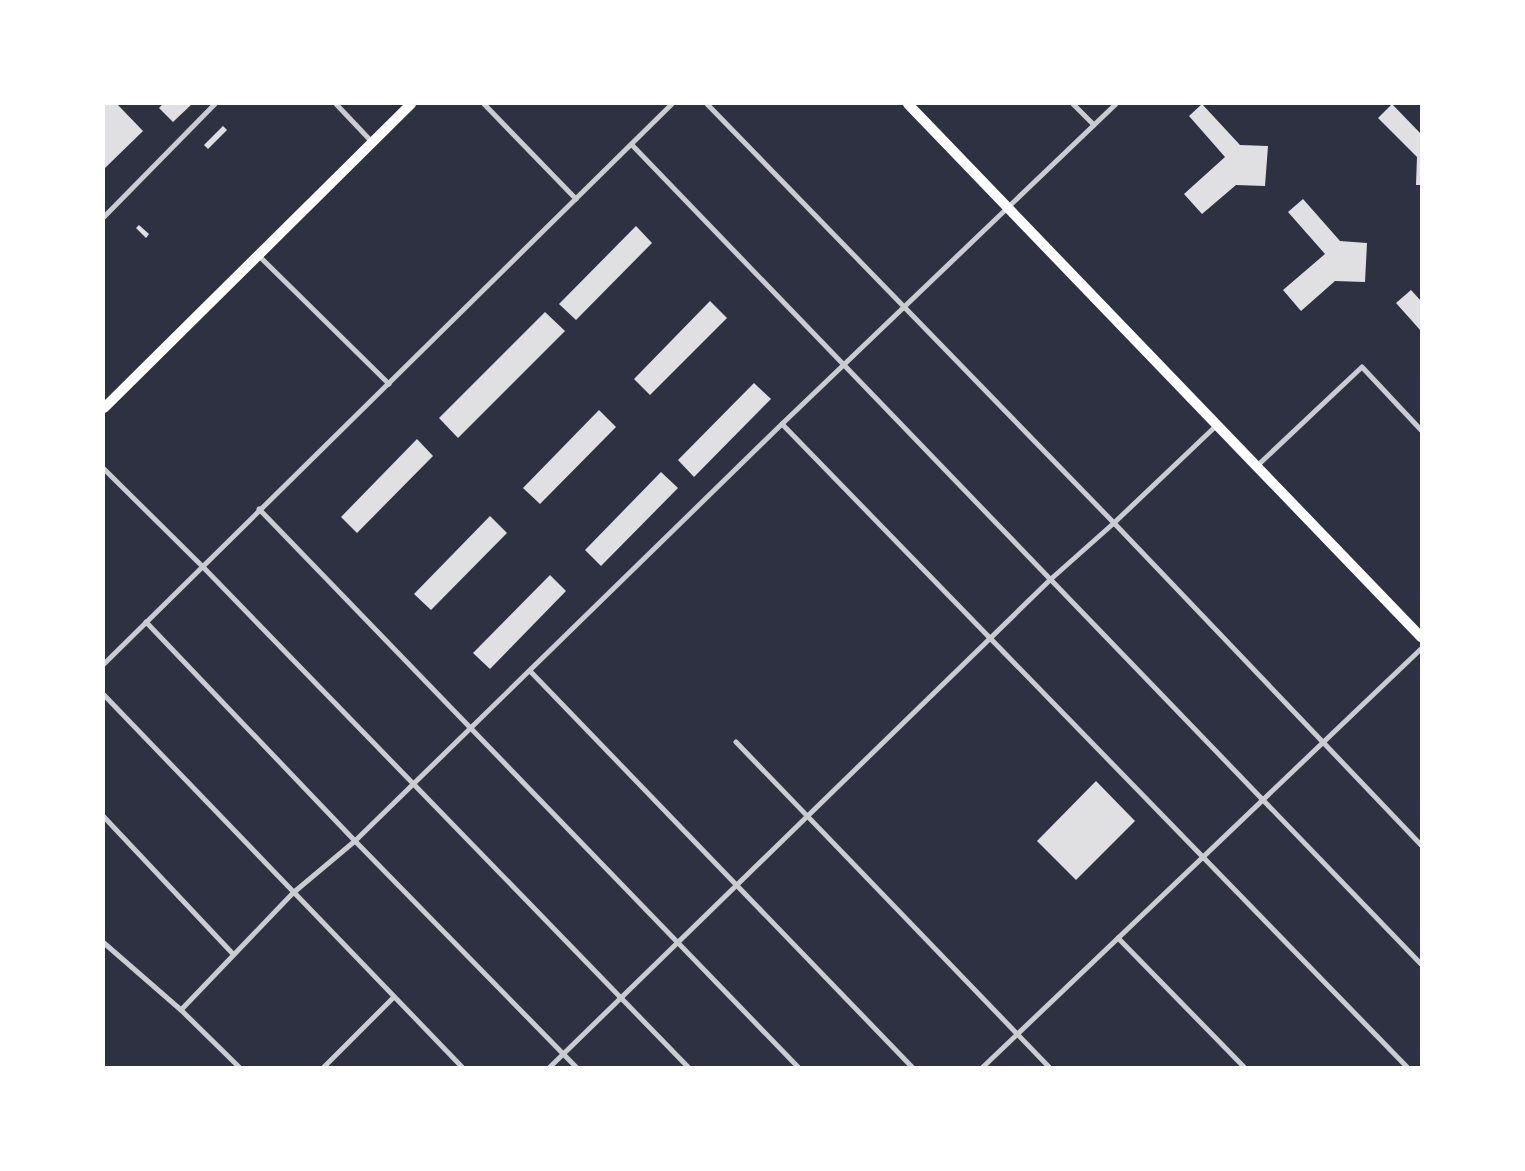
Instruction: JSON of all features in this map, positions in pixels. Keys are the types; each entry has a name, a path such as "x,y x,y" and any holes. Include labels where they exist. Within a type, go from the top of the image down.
{"main road":[{"path":"104,408 411,104"},
{"path":"908,104 1421,637"}],"street":[{"path":"104,216 215,104"},
{"path":"336,104 372,142"},
{"path":"484,104 576,199"},
{"path":"104,664 259,509 389,384 672,104"},
{"path":"707,104 1114,523 1421,846"},
{"path":"1074,104 1094,124"},
{"path":"181,1010 293,893 355,841 782,424 1116,104"},
{"path":"632,145 843,366 1264,798 1421,964"},
{"path":"258,255 389,384"},
{"path":"1257,466 1362,368 1421,430"},
{"path":"782,424 992,637 1407,1067"},
{"path":"550,1067 739,885 808,815 1051,579 1114,523 1217,425"},
{"path":"104,469 202,566 688,1067"},
{"path":"259,509 680,942 798,1067"},
{"path":"146,622 355,841 576,1067"},
{"path":"983,1067 1421,649"},
{"path":"530,670 739,885 912,1067"},
{"path":"104,695 462,1067"},
{"path":"736,742 1049,1067"},
{"path":"104,817 233,954"},
{"path":"1118,938 1244,1067"},
{"path":"104,943 181,1010 239,1067"},
{"path":"324,1067 394,997"}],"building":[{"path":"104,104 117,104 143,131 104,169"},
{"path":"163,104 192,104 173,122 159,108"},
{"path":"1202,104 1240,145 1268,146 1265,186 1236,185 1202,214 1184,194 1225,157 1189,116"},
{"path":"1392,104 1421,134 1421,185 1416,185 1417,157 1378,118"},
{"path":"223,126 227,130 208,149 204,145"},
{"path":"1303,199 1340,241 1367,243 1365,282 1335,281 1301,311 1283,290 1325,254 1288,212"},
{"path":"139,225 149,234 146,238 136,228"},
{"path":"636,226 652,243 576,320 559,304"},
{"path":"1411,290 1421,301 1421,331 1396,303"},
{"path":"710,301 727,318 650,395 634,379"},
{"path":"545,312 565,331 458,438 439,418"},
{"path":"754,383 771,399 694,477 678,460"},
{"path":"599,410 616,427 540,504 523,488"},
{"path":"417,439 433,456 357,533 341,517"},
{"path":"661,472 678,488 601,566 585,550"},
{"path":"490,516 507,533 431,610 414,594"},
{"path":"550,575 566,591 490,669 473,653"},
{"path":"1096,781 1135,821 1076,880 1037,841"}]}
